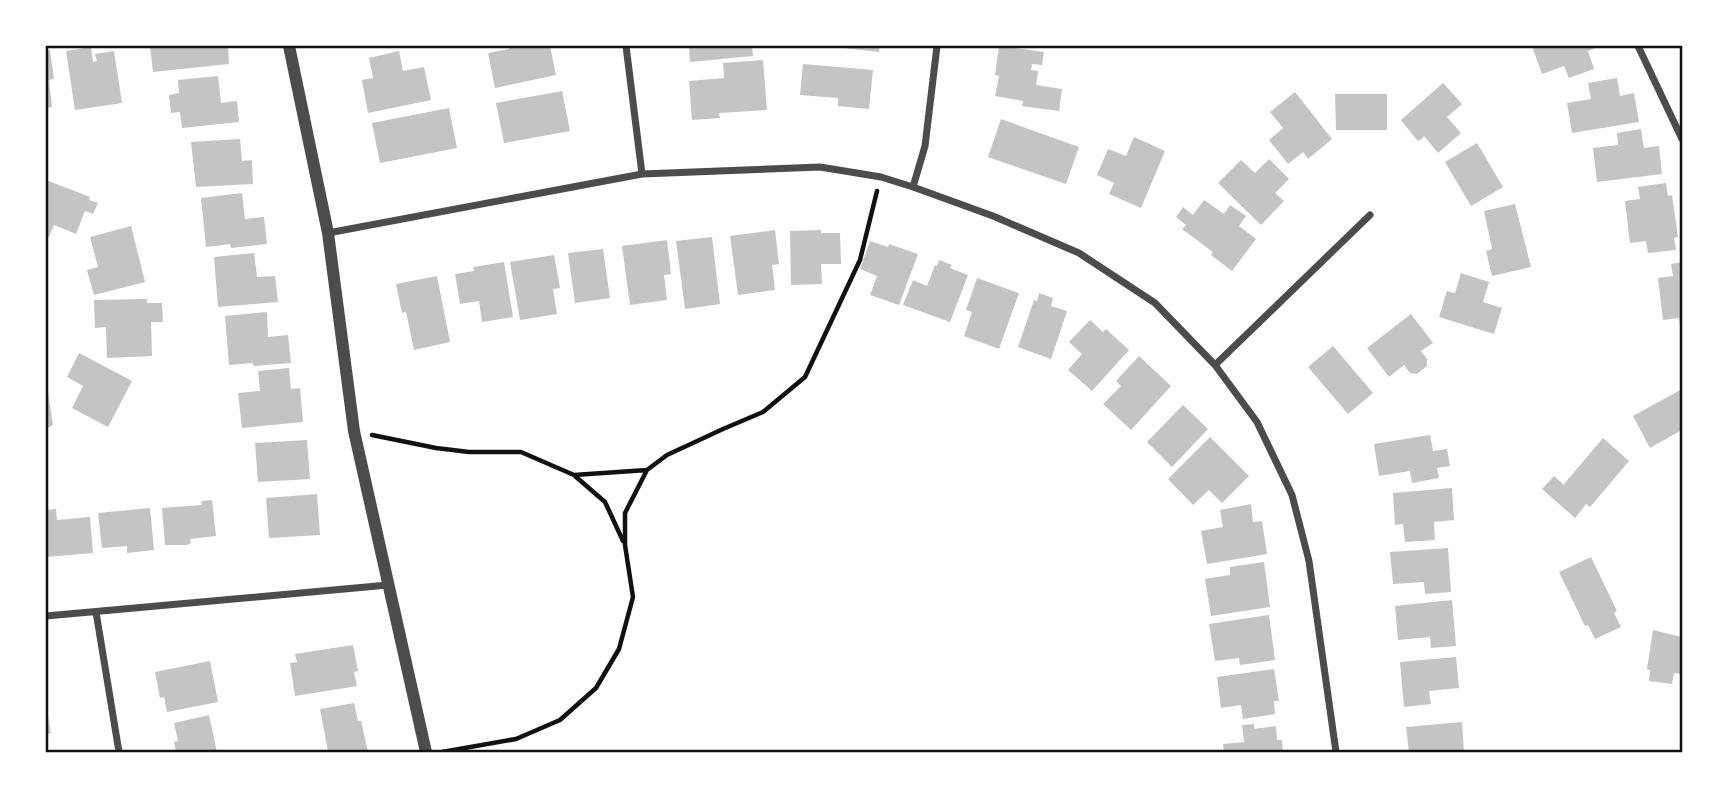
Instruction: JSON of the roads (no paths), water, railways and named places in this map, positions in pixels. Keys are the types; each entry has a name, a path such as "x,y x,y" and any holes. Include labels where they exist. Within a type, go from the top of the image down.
{"street":[{"path":"289,46 328,233 354,431 426,752"},
{"path":"626,46 642,174"},
{"path":"913,187 925,146 937,46"},
{"path":"1638,46 1682,139"},
{"path":"328,233 642,174 820,167 881,177 913,187 993,216 1079,253 1155,303 1215,365 1257,422 1292,495 1309,561 1336,752"},
{"path":"1215,365 1370,215"},
{"path":"46,617 388,585"},
{"path":"96,612 119,752"}]}
